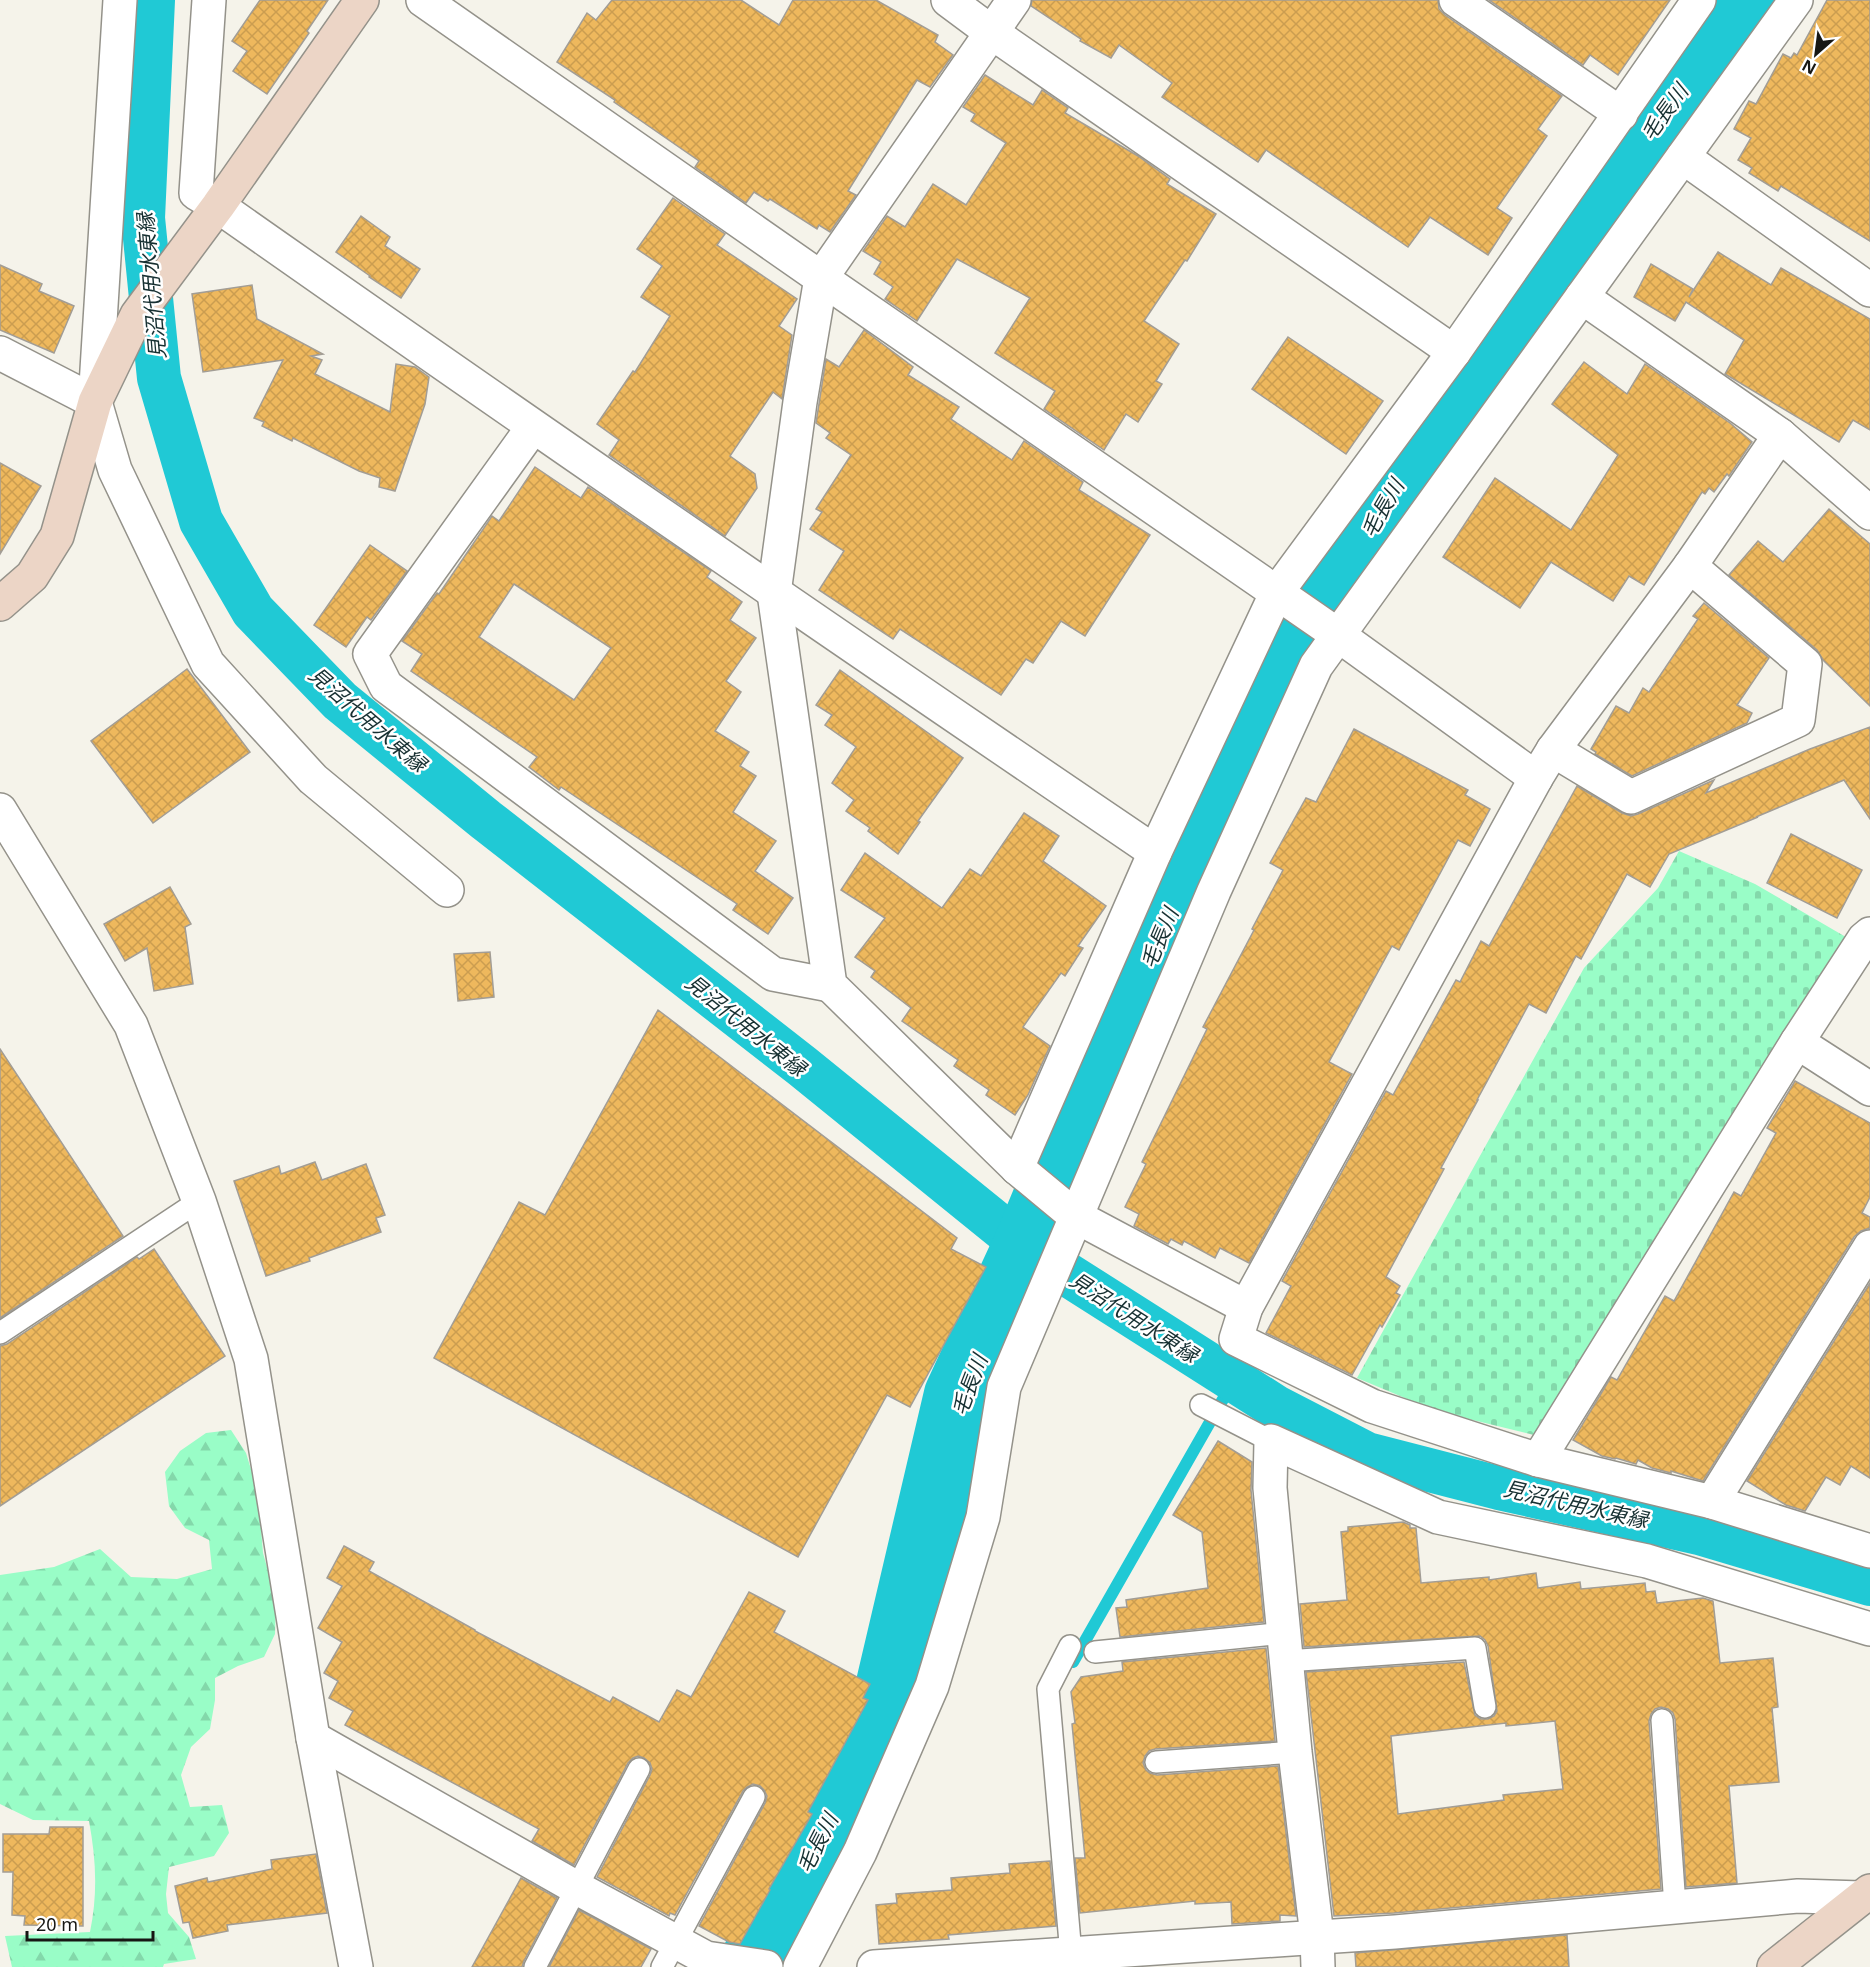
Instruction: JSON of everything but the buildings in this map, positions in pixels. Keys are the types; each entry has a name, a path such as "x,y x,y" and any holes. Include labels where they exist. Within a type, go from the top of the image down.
{"street":[{"path":"120,0 95,402 115,470 208,664 314,779 447,890"},
{"path":"209,0 196,193 218,206 774,593 1155,852"},
{"path":"0,604 32,576 57,536 95,402 137,315 218,206 362,0"},
{"path":"423,0 821,278 1338,634 1536,778"},
{"path":"948,0 1454,352"},
{"path":"830,985 774,593 800,402 821,278 1014,0"},
{"path":"1456,0 1621,114"},
{"path":"1017,1168 1155,852 1277,592 1454,352 1699,0"},
{"path":"800,1967 860,1852 932,1686 983,1517 1004,1387 1214,891 1316,666 1796,0"},
{"path":"1683,156 1870,290"},
{"path":"1582,297 1780,435 1870,513"},
{"path":"0,352 95,402"},
{"path":"533,427 370,654 386,686 773,974 830,985 1017,1168 1075,1216 1246,1307"},
{"path":"1780,435 1690,566 1553,750 1536,778 1246,1307 1236,1339 1372,1406 1538,1460 1713,1502 1870,1551"},
{"path":"1553,750 1631,797 1798,720 1805,664 1690,566"},
{"path":"0,810 131,1025 199,1201 251,1359 314,1738 356,1967"},
{"path":"1538,1460 1797,1042 1863,939 1870,933"},
{"path":"1797,1042 1870,1089"},
{"path":"1713,1502 1870,1246"},
{"path":"1318,1951 1294,1752 1270,1488 1271,1441 1438,1517 1647,1561 1870,1629"},
{"path":"314,1738 577,1888 669,1954 766,1967"},
{"path":"874,1967 1318,1951 1395,1932 1674,1906 1798,1896 1866,1894"},
{"path":"1774,1967 1866,1894"}],"lane":[{"path":"0,1333 199,1201"},
{"path":"1201,1405 1271,1441"},
{"path":"1070,1646 1048,1689 1071,1960"},
{"path":"1095,1652 1285,1647 1475,1648 1485,1707"},
{"path":"1662,1720 1674,1906"},
{"path":"1156,1762 1294,1752"},
{"path":"535,1967 639,1769"},
{"path":"669,1954 754,1797"}],"green space":[{"path":"1679,851 1755,884 1851,940 1534,1435 1436,1411 1357,1378 1584,968 1658,888"},
{"path":"231,1430 246,1453 258,1492 263,1553 276,1599 275,1634 264,1657 238,1666 215,1678 215,1700 210,1729 191,1747 181,1775 190,1807 222,1805 229,1833 214,1856 169,1867 166,1894 168,1913 189,1937 196,1959 164,1964 163,1967 12,1967 5,1936 90,1932 95,1876 89,1821 33,1820 0,1804 0,1575 54,1567 100,1549 131,1577 177,1579 212,1569 209,1540 185,1528 169,1506 165,1472 180,1451 206,1433"}],"waterway":[{"name":"見沼代用水東縁","path":"153,0 143,218 159,378 201,521 253,611 340,701 486,820 802,1066 1029,1250 1276,1407 1367,1454 1499,1488 1699,1533 1870,1584"},
{"name":"毛長川","path":"755,1967 891,1695 961,1397 1029,1250 1231,763 1294,647 1354,556 1410,460 1745,0"},
{"path":"1073,1662 1234,1380"}]}
